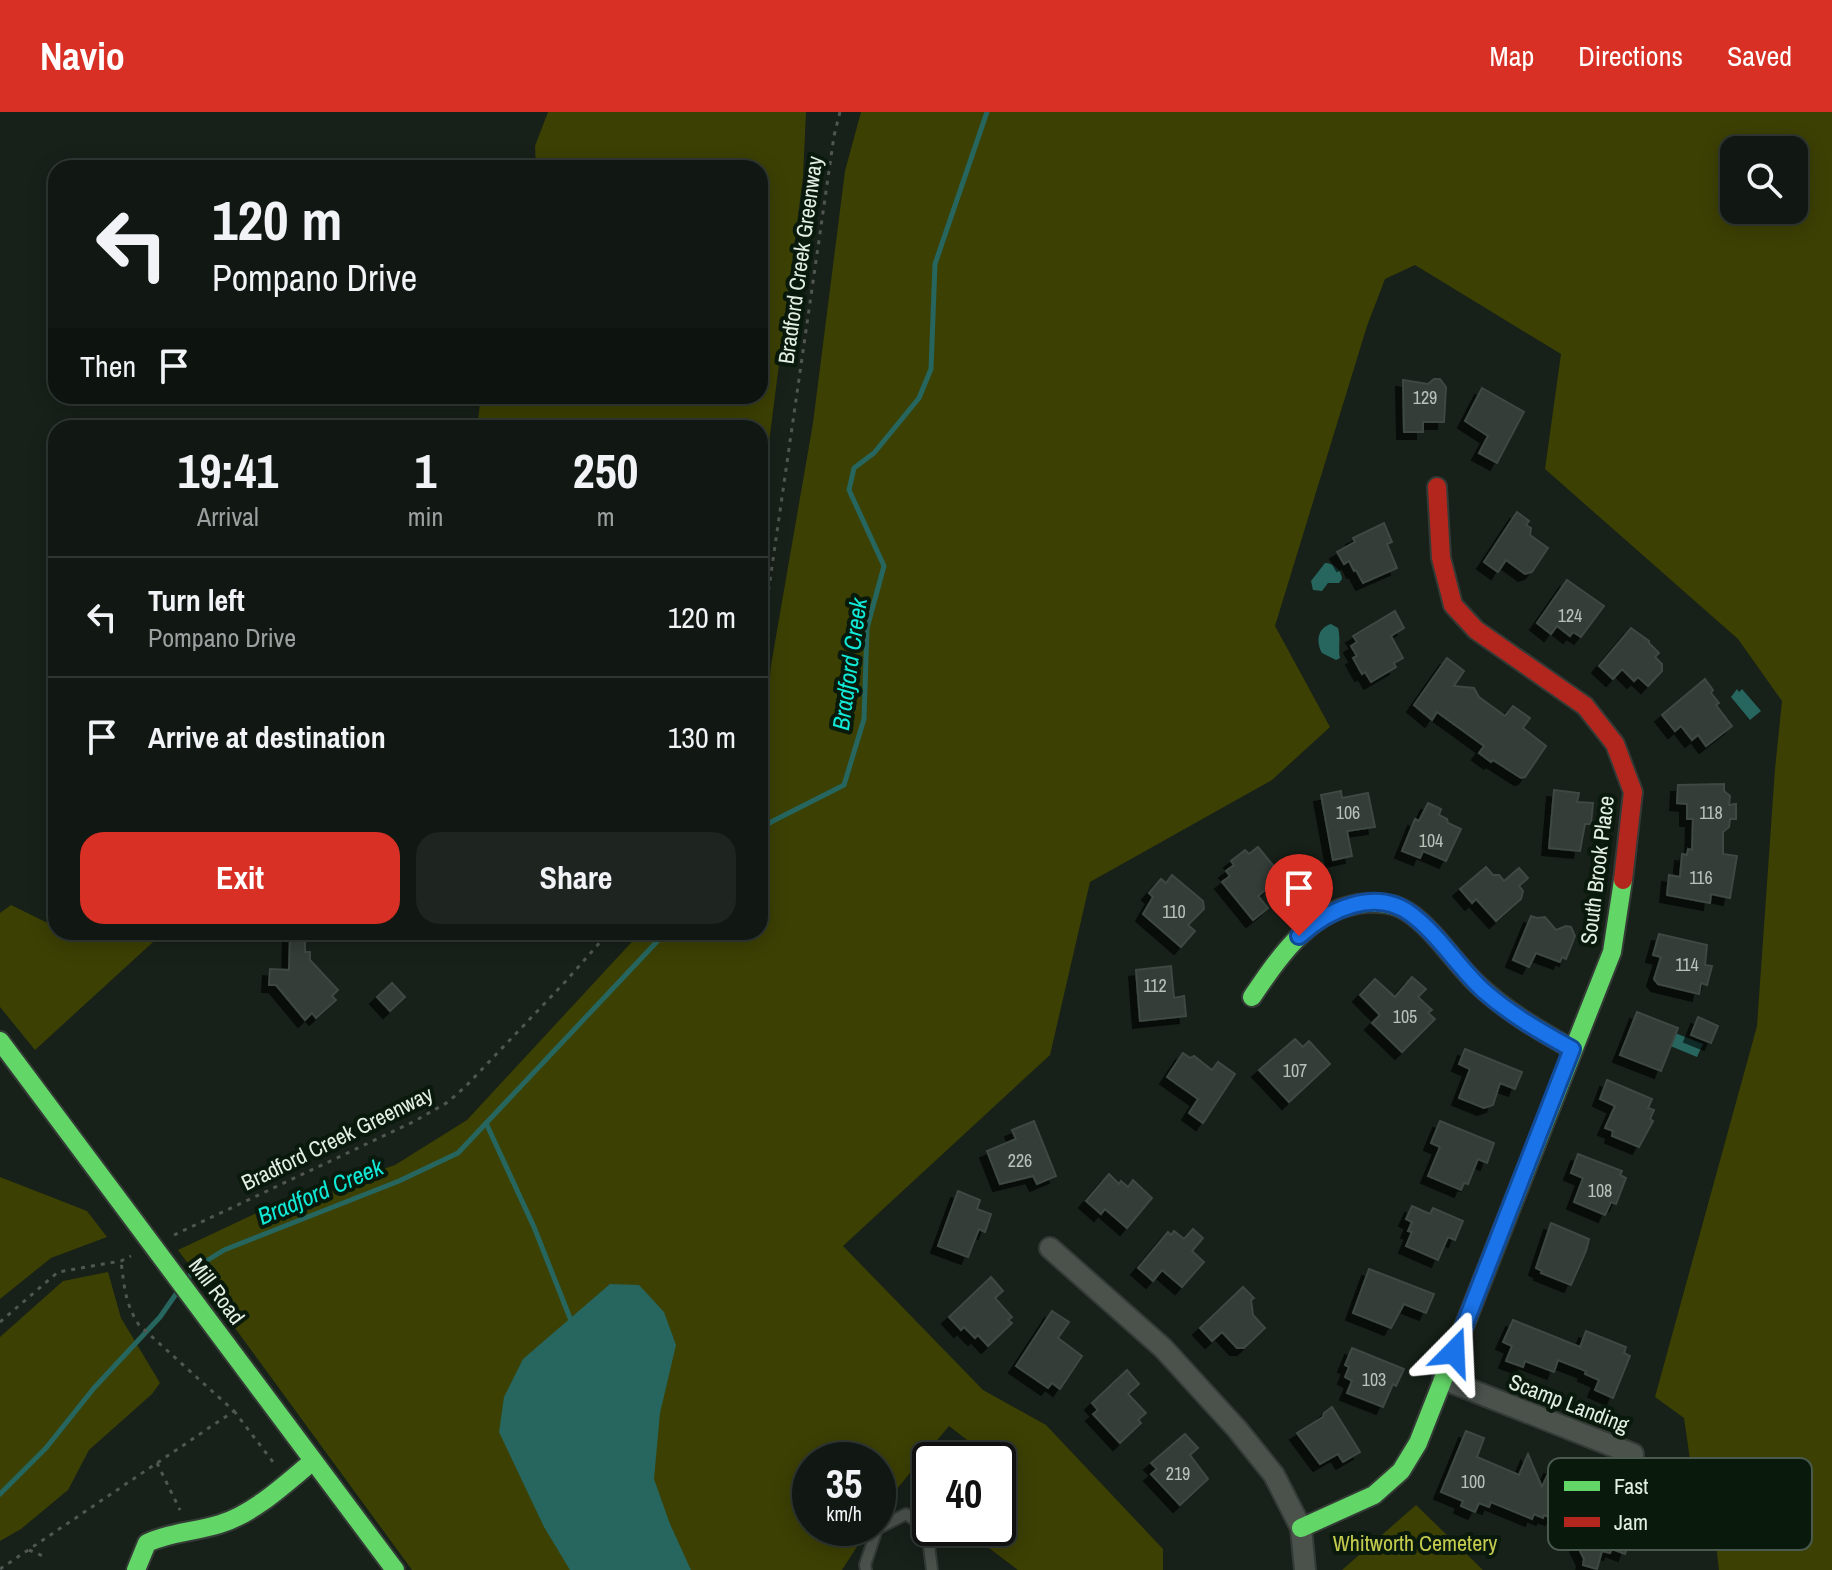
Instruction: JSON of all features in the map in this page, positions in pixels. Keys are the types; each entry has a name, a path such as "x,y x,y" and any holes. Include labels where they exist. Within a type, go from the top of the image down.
{"street":[{"name":"South Brook Place","path":"1301,1528 1374,1495 1401,1471 1418,1443 1612,952 1627,853 1633,792 1615,744 1585,706 1476,630 1453,605 1441,558 1437,487"},
{"path":"1252,997 1299,936 1317,920 1339,908 1364,902 1386,903 1410,913 1485,992 1529,1025 1572,1049"},
{"name":"Mill Road","path":"0,1041 395,1570"},
{"path":"1050,1248 1163,1348 1237,1429 1274,1475 1301,1528 1305,1570"},
{"name":"Scamp Landing","path":"1443,1379 1633,1454"},
{"path":"136,1570 147,1543 189,1529 221,1524 313,1461"}],"lane":[{"path":"866,1570 877,1529 906,1514 927,1529 932,1570"}],"path":[{"name":"Bradford Creek Greenway","path":"768,594 831,152 840,112"},
{"name":"Bradford Creek Greenway","path":"168,1238 415,1121 448,1102 602,940"},
{"path":"0,1322 58,1272 121,1261 136,1252"},
{"path":"121,1261 126,1298 139,1325 234,1411 288,1481"},
{"path":"0,1569 234,1411"},
{"path":"197,1437 201,1443"},
{"path":"157,1463 189,1529"},
{"path":"29,1550 43,1556"}],"green space":[{"path":"548,112 806,112 803,177 768,450 768,420 478,420 480,404 768,404 768,160 536,160 535,146"},
{"path":"861,112 1832,112 1832,1570 1719,1570 1717,1550 1812,1550 1812,1458 1690,1458 1684,1418 1655,1397 1757,1026 1782,701 1738,639 1545,469 1561,354 1415,265 1385,279 1367,326 1275,626 1330,727 1272,780 1090,882 1050,1055 843,1246 983,1390 1046,1425 1163,1549 1163,1570 1018,1570 986,1546 1016,1546 1016,1442 970,1442 949,1426 936,1442 912,1442 912,1471 896,1490 896,1442 792,1442 792,1546 857,1546 842,1570 412,1570 178,1250 263,1210 395,1165 467,1120 634,940 768,940 768,699 771,665 813,423 845,171"},
{"path":"11,905 48,923 48,940 155,940 35,1050 0,1007 0,913"},
{"path":"0,1177 87,1211 107,1237 51,1258 0,1299"},
{"path":"108,1272 121,1318 160,1383 152,1394 89,1450 68,1490 21,1529 0,1541 0,1337 63,1281"},
{"name":"Whitworth Cemetery","path":"1416,1505 1483,1570 1342,1570"}],"water":[{"path":"1325,563 1336,568 1342,579 1339,583 1328,583 1322,591 1313,590 1311,581"},
{"path":"1331,624 1339,632 1340,658 1336,660 1322,653 1319,644 1320,632"},
{"path":"1737,689 1739,692 1742,689 1761,711 1750,720 1731,697"},
{"path":"1675,1033 1703,1044 1697,1057 1668,1045"},
{"path":"610,1284 639,1285 664,1312 676,1345 660,1413 654,1479 691,1570 570,1570 544,1527 499,1432 504,1397 523,1359"}],"building":[{"path":"1440,379 1446,387 1444,422 1423,422 1423,432 1404,432 1403,380 1428,384"},
{"path":"1482,388 1524,412 1497,463 1479,453 1488,436 1465,421"},
{"path":"1517,512 1529,521 1526,525 1531,528 1530,535 1548,548 1532,572 1525,574 1506,560 1498,572 1484,562"},
{"path":"1384,523 1392,542 1387,544 1397,568 1363,583 1349,561 1344,564 1337,552 1355,542 1353,538"},
{"path":"1567,580 1604,606 1581,637 1573,632 1570,636 1557,626 1551,634 1537,623"},
{"path":"1395,611 1404,628 1391,636 1403,658 1394,663 1396,667 1371,682 1353,658 1357,656 1351,646 1357,642 1353,636"},
{"path":"1631,628 1659,653 1655,657 1662,664 1662,671 1648,686 1638,677 1634,681 1622,669 1613,679 1599,666"},
{"path":"1447,658 1464,671 1454,686 1474,688 1479,697 1505,716 1513,706 1530,718 1523,728 1546,746 1525,777 1521,778 1493,760 1491,762 1479,753 1484,746 1437,712 1432,720 1414,705"},
{"path":"1705,679 1719,703 1716,705 1732,726 1706,746 1698,735 1692,740 1681,726 1675,731 1662,715"},
{"path":"1724,784 1724,791 1730,796 1729,805 1736,804 1736,819 1730,819 1729,827 1723,832 1723,854 1737,856 1730,898 1711,894 1710,903 1667,895 1669,875 1680,877 1682,854 1687,855 1688,849 1692,850 1693,819 1687,819 1687,804 1677,803 1678,785"},
{"path":"1554,790 1579,793 1577,802 1593,803 1591,824 1585,824 1580,851 1549,848"},
{"path":"1341,791 1342,798 1368,793 1375,827 1347,831 1352,856 1333,860 1321,795"},
{"path":"1428,803 1441,809 1439,815 1448,823 1461,829 1446,861 1423,851 1420,858 1402,851 1415,819 1419,821"},
{"path":"1258,847 1276,869 1272,872 1278,880 1258,896 1268,908 1253,920 1222,882 1230,876 1226,871 1234,865 1231,861 1245,850 1249,854"},
{"path":"1486,867 1504,881 1519,868 1528,878 1519,886 1523,891 1521,899 1496,921 1476,899 1472,903 1460,889"},
{"path":"1172,875 1203,901 1204,909 1188,925 1195,931 1181,947 1143,914 1153,897 1149,893 1161,879 1166,883"},
{"path":"1531,916 1545,917 1556,930 1571,927 1575,936 1566,959 1562,957 1560,962 1536,953 1529,967 1513,960"},
{"path":"1659,934 1707,945 1705,965 1712,966 1707,985 1701,983 1699,994 1658,984 1654,979 1661,957 1653,955"},
{"path":"290,940 305,940 305,952 310,952 310,960 338,990 332,996 336,1000 316,1018 312,1013 305,1020 276,985 269,985 270,969 289,970"},
{"path":"1171,966 1174,998 1184,996 1186,1016 1140,1021 1136,970"},
{"path":"1412,977 1426,989 1418,997 1432,1010 1428,1013 1435,1019 1402,1052 1372,1023 1380,1015 1360,995 1375,979 1395,997"},
{"path":"392,983 405,997 390,1011 377,997"},
{"path":"1637,1012 1678,1028 1661,1071 1620,1055"},
{"path":"1698,1017 1718,1026 1711,1043 1691,1035"},
{"path":"1295,1039 1303,1047 1309,1041 1330,1064 1289,1102 1259,1070"},
{"path":"1465,1049 1522,1072 1515,1089 1500,1083 1493,1105 1484,1108 1459,1098 1470,1069 1459,1064"},
{"path":"1183,1053 1190,1058 1194,1056 1212,1070 1218,1062 1235,1074 1203,1123 1189,1113 1198,1099 1167,1077"},
{"path":"1607,1080 1652,1099 1648,1108 1654,1110 1650,1119 1653,1121 1639,1147 1612,1136 1613,1131 1605,1128 1615,1106 1600,1099"},
{"path":"1034,1121 1056,1176 1037,1184 1033,1176 1000,1184 987,1151 1016,1139 1012,1130"},
{"path":"1440,1121 1494,1143 1487,1163 1478,1159 1468,1184 1464,1183 1461,1190 1428,1176 1440,1147 1431,1143"},
{"path":"1578,1154 1622,1171 1620,1175 1626,1178 1616,1204 1611,1202 1605,1215 1574,1202 1583,1178 1571,1173"},
{"path":"1109,1174 1119,1184 1121,1181 1128,1187 1133,1180 1152,1198 1127,1228 1105,1209 1101,1214 1086,1201"},
{"path":"958,1191 980,1200 977,1209 991,1214 985,1232 979,1229 968,1257 938,1246"},
{"path":"1412,1206 1430,1214 1433,1208 1463,1221 1455,1240 1448,1237 1438,1260 1406,1246 1412,1232 1408,1231 1412,1222 1406,1219"},
{"path":"1551,1223 1589,1239 1571,1285 1536,1268"},
{"path":"1193,1229 1203,1238 1192,1251 1204,1262 1182,1287 1162,1270 1153,1281 1138,1268 1168,1232 1171,1235 1174,1231 1184,1239"},
{"path":"1369,1269 1434,1294 1426,1313 1404,1304 1391,1328 1353,1313"},
{"path":"991,1277 1003,1291 995,1298 1012,1317 1008,1320 1012,1323 988,1346 978,1335 975,1338 964,1327 961,1330 949,1317"},
{"path":"1243,1287 1254,1298 1251,1300 1253,1315 1265,1328 1244,1348 1237,1348 1222,1332 1212,1341 1200,1328"},
{"path":"1052,1311 1069,1322 1058,1338 1082,1356 1060,1389 1052,1383 1048,1388 1016,1366"},
{"path":"1513,1320 1580,1347 1586,1331 1626,1347 1624,1353 1630,1356 1613,1398 1595,1390 1599,1380 1585,1374 1586,1371 1558,1360 1554,1372 1525,1361 1523,1367 1506,1361 1512,1346 1503,1342"},
{"path":"1352,1348 1404,1369 1383,1407 1347,1393 1352,1381 1345,1377 1349,1367 1345,1365"},
{"path":"1127,1370 1139,1384 1128,1394 1146,1413 1138,1420 1141,1423 1120,1443 1093,1414 1098,1410 1092,1403"},
{"path":"1332,1407 1360,1452 1343,1462 1338,1454 1320,1464 1297,1433 1323,1417"},
{"path":"1466,1431 1484,1438 1477,1457 1519,1475 1528,1454 1542,1487 1548,1474 1548,1516 1534,1514 1532,1519 1491,1502 1489,1507 1479,1503 1475,1512 1461,1506 1463,1501 1441,1492"},
{"path":"1185,1434 1198,1448 1190,1455 1208,1479 1180,1505 1151,1474 1157,1469 1151,1463"},
{"path":"1580,1550 1612,1550 1610,1553 1602,1551 1597,1569 1583,1565"}],"waterway":[{"name":"Bradford Creek","path":"768,825 844,785 864,719 867,628 884,566 849,490 854,468 874,453 919,398 931,369 935,264 987,112"},
{"name":"Bradford Creek","path":"189,1277 195,1268 224,1250 399,1181 458,1153 658,940"},
{"path":"486,1123 534,1227 570,1318"},
{"name":"Bradford Creek","path":"0,1494 46,1448 94,1388 160,1317 176,1294"}],"traffic: fast":[{"path":"1301,1528 1374,1495 1401,1471 1418,1443 1612,952 1623,880"},
{"path":"1252,997 1286,950 1314,924 1347,907 1366,903 1388,904 1418,919 1498,1002 1572,1049"},
{"path":"0,1041 395,1570"},
{"path":"136,1570 147,1543 233,1519 269,1497 313,1461"}],"traffic: jam":[{"path":"1437,487 1441,558 1453,605 1476,630 1585,706 1615,744 1633,792 1623,880"}],"route":[{"path":"1299,936 1317,920 1339,908 1364,902 1386,903 1410,913 1485,992 1529,1025 1572,1049 1454,1352"}]}
